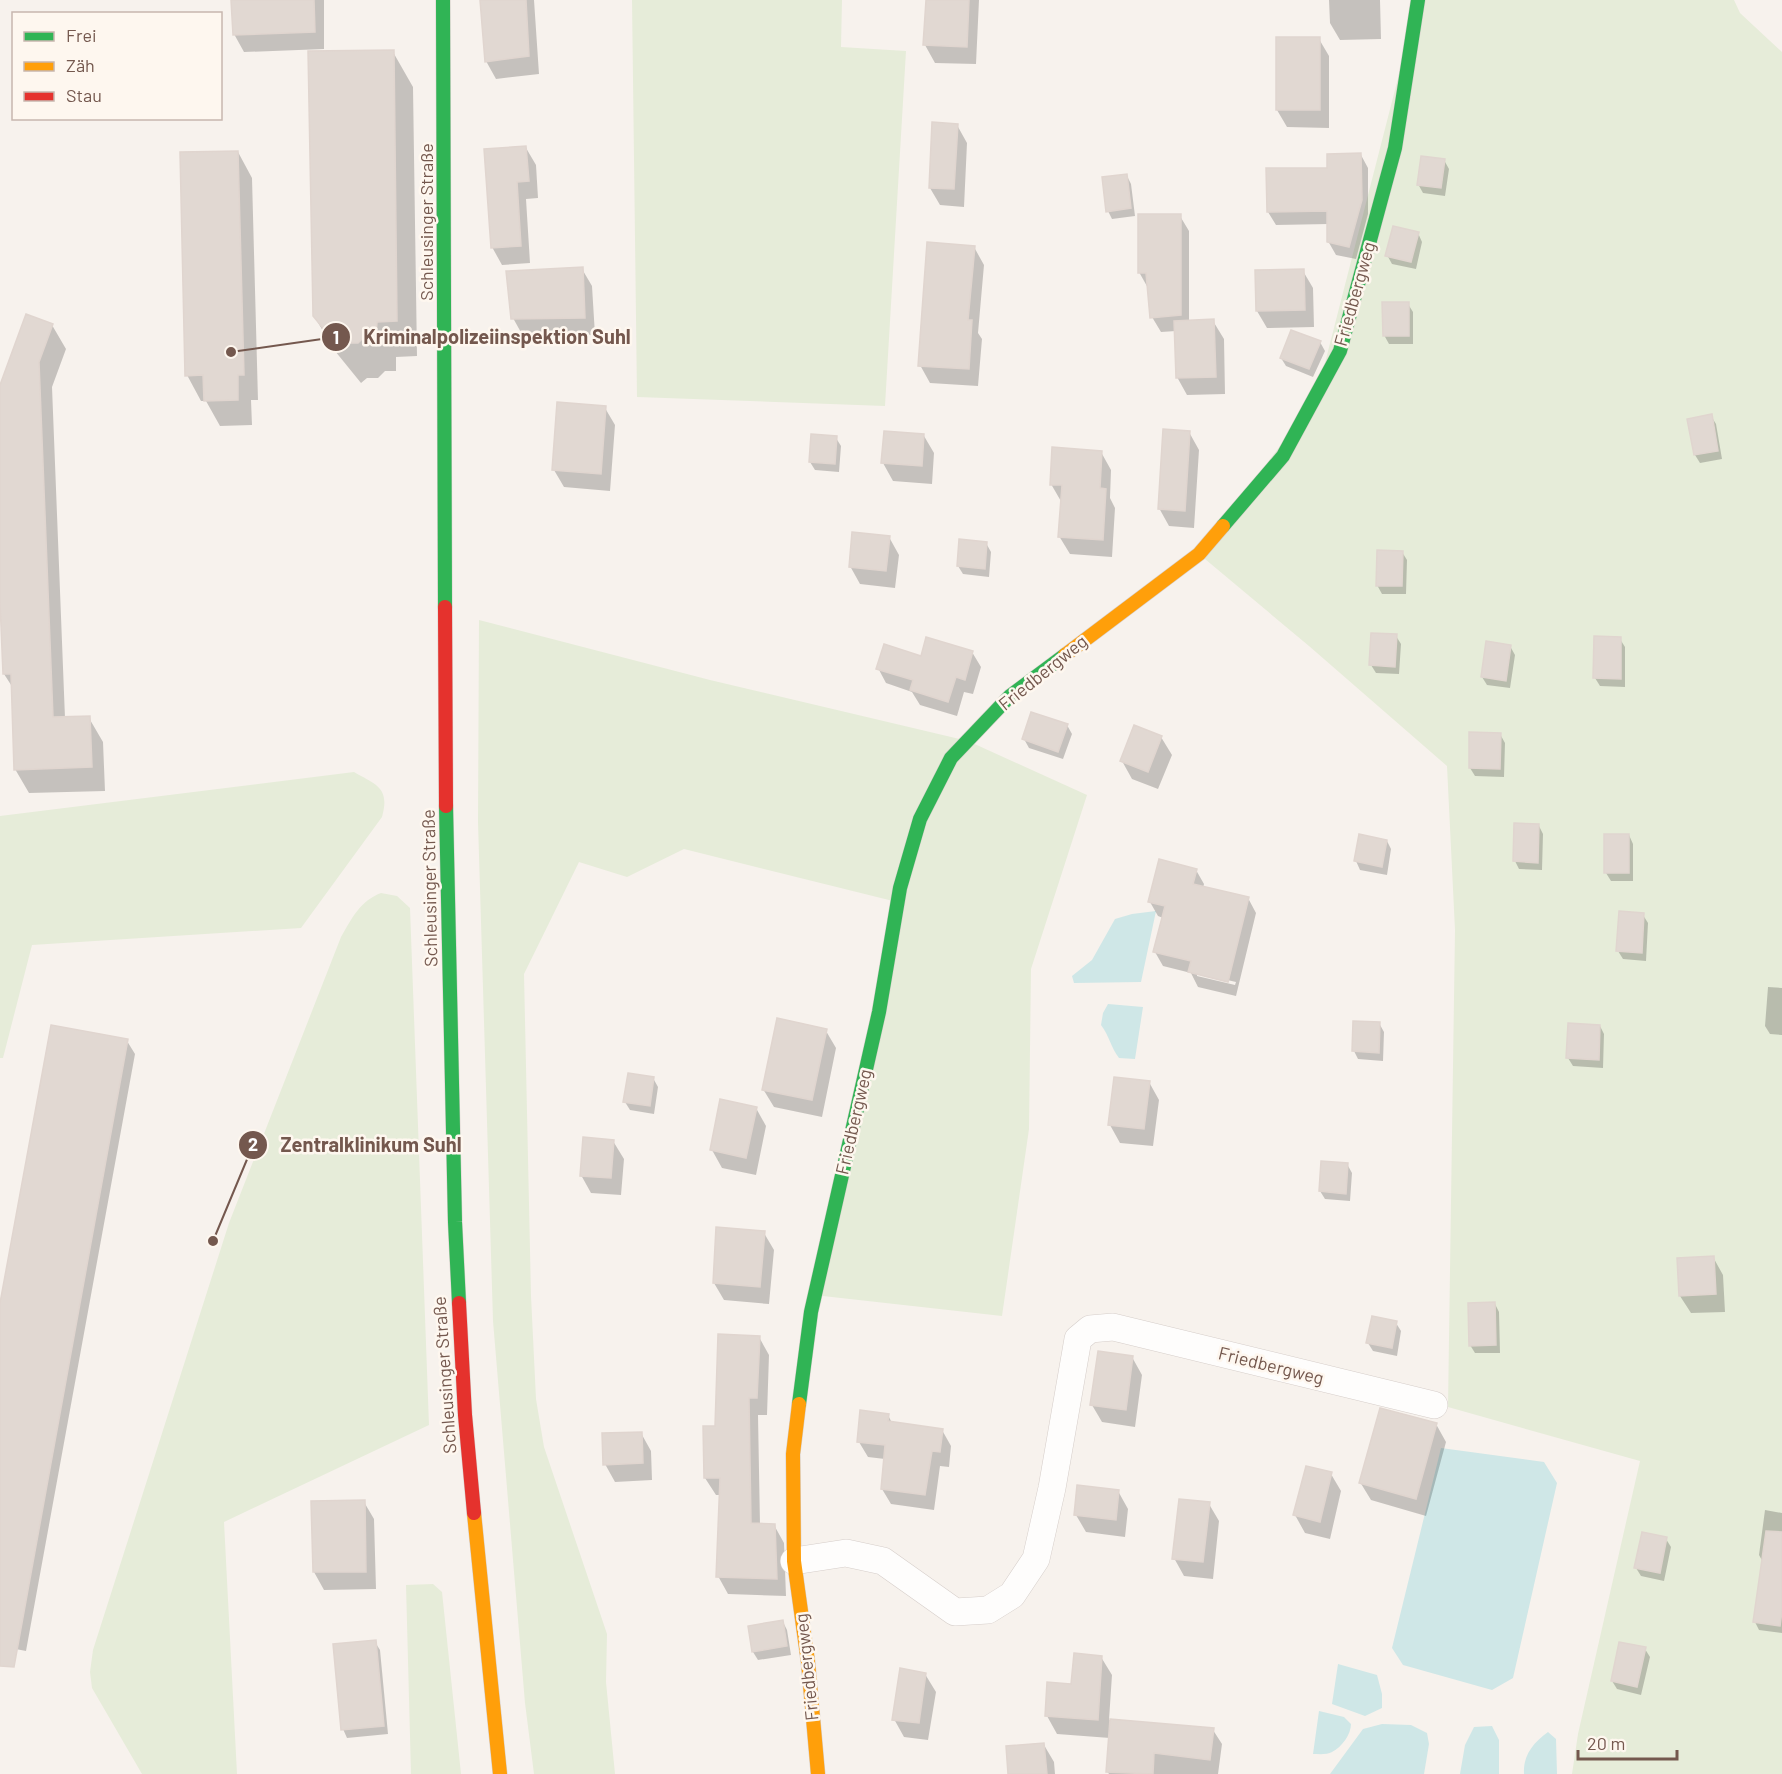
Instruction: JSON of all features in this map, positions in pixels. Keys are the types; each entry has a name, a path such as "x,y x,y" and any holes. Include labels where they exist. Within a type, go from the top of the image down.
{"street":[{"name":"Schleusinger Straße","path":"443,0 446,855 455,1222 465,1415 483,1620 500,1774"},
{"name":"Friedbergweg","path":"818,1774 808,1662 794,1561 793,1454 811,1312 879,1012 900,888 920,819 951,758 1010,696 1199,554 1283,456 1340,351 1395,148 1418,0"},
{"name":"Friedbergweg","path":"794,1561 846,1553 883,1561 955,1612 988,1610 1011,1595 1036,1559 1052,1488 1078,1339 1090,1329 1113,1327 1434,1405"}],"green space":[{"path":"632,0 842,0 841,47 906,51 885,406 637,397"},
{"path":"1418,0 1734,0 1740,13 1782,52 1782,1774 1572,1774 1578,1734 1640,1461 1448,1407 1455,930 1447,766 1199,554 1316,398"},
{"path":"479,620 710,680 968,741 1087,795 1031,969 1029,1129 1002,1316 814,1295 897,902 684,849 627,877 579,862 524,974 531,1296 536,1399 544,1447 607,1634 606,1682 615,1774 534,1774 525,1703 493,1321 478,822"},
{"path":"354,772 380,788 384,800 382,817 301,928 32,945 3,1058 0,1058 0,816"},
{"path":"381,893 397,896 410,908 429,1425 224,1522 237,1774 142,1774 92,1688 90,1672 93,1650 229,1223 341,937 362,905"},
{"path":"433,1584 442,1592 461,1774 411,1774 406,1585"}],"water":[{"path":"1156,911 1141,982 1074,983 1072,976 1092,960 1115,919"},
{"path":"1108,1004 1143,1007 1135,1059 1119,1058 1101,1025 1103,1013"},
{"path":"1441,1448 1544,1462 1557,1483 1513,1678 1492,1690 1403,1665 1392,1648"},
{"path":"1338,1664 1377,1675 1382,1694 1382,1708 1365,1716 1332,1704"},
{"path":"1319,1711 1344,1717 1351,1724 1348,1736 1342,1744 1328,1754 1313,1754"},
{"path":"1382,1724 1411,1725 1427,1733 1429,1744 1424,1774 1330,1774 1363,1729"},
{"path":"1492,1726 1499,1740 1499,1774 1460,1774 1465,1745 1474,1727"},
{"path":"1548,1732 1556,1739 1557,1774 1524,1774 1527,1755"}],"building":[{"path":"231,0 314,0 315,32 233,35"},
{"path":"480,0 526,0 529,56 485,62"},
{"path":"926,0 969,0 967,47 923,45"},
{"path":"1276,37 1320,37 1320,110 1276,110"},
{"path":"394,50 397,321 377,322 376,336 365,336 358,343 347,343 340,349 313,316 308,51"},
{"path":"932,122 958,124 954,189 929,188"},
{"path":"526,146 529,181 517,182 521,246 491,248 484,149"},
{"path":"238,151 244,375 238,375 238,400 204,401 203,375 185,376 180,152"},
{"path":"1361,153 1362,200 1349,247 1327,242 1327,211 1267,212 1266,168 1327,168 1327,154"},
{"path":"1421,156 1445,159 1441,188 1417,185"},
{"path":"1127,174 1131,208 1106,212 1102,177"},
{"path":"1138,214 1181,214 1181,315 1150,318 1146,273 1138,273"},
{"path":"1393,226 1419,232 1411,262 1385,256"},
{"path":"927,242 975,246 968,320 972,320 969,369 918,366"},
{"path":"583,267 585,318 511,319 506,271"},
{"path":"1304,269 1305,310 1256,311 1255,270"},
{"path":"1382,302 1409,302 1409,336 1383,336"},
{"path":"26,314 53,324 39,362 53,717 90,716 92,767 14,770 11,674 3,674 0,602 0,385"},
{"path":"1214,319 1216,377 1176,378 1174,321"},
{"path":"1291,330 1321,341 1309,369 1280,358"},
{"path":"557,402 606,406 601,474 552,470"},
{"path":"1712,414 1718,451 1694,455 1687,419"},
{"path":"1163,429 1190,431 1185,511 1158,509"},
{"path":"884,431 924,434 922,466 881,463"},
{"path":"811,434 837,436 835,464 809,462"},
{"path":"1052,447 1102,451 1100,488 1106,489 1103,540 1058,537 1062,485 1050,485"},
{"path":"852,532 890,536 886,571 849,567"},
{"path":"959,539 987,542 985,569 957,566"},
{"path":"1377,550 1403,551 1402,586 1376,586"},
{"path":"1371,633 1397,634 1395,667 1369,665"},
{"path":"1594,636 1621,637 1621,679 1593,678"},
{"path":"926,637 973,651 965,680 956,677 948,702 910,690 913,680 876,669 884,644 921,656"},
{"path":"1486,641 1511,645 1506,681 1481,677"},
{"path":"1031,712 1068,724 1058,752 1022,739"},
{"path":"1134,725 1162,736 1148,772 1120,761"},
{"path":"1469,732 1501,733 1500,769 1469,768"},
{"path":"1514,823 1539,824 1538,863 1513,861"},
{"path":"1359,834 1387,840 1382,867 1354,861"},
{"path":"1604,834 1629,834 1629,873 1604,873"},
{"path":"1159,859 1197,869 1193,884 1249,897 1228,982 1188,972 1191,961 1153,952 1165,906 1148,902"},
{"path":"1619,911 1644,913 1642,953 1616,951"},
{"path":"777,1018 827,1029 812,1100 762,1090"},
{"path":"1353,1021 1380,1022 1379,1053 1352,1051"},
{"path":"1568,1023 1600,1025 1599,1060 1566,1058"},
{"path":"51,1025 128,1039 14,1667 0,1666 0,1303"},
{"path":"628,1073 654,1077 650,1106 623,1102"},
{"path":"1114,1077 1150,1081 1144,1129 1108,1125"},
{"path":"720,1099 757,1107 746,1158 710,1150"},
{"path":"583,1137 614,1140 611,1178 580,1176"},
{"path":"1321,1161 1348,1163 1346,1194 1319,1191"},
{"path":"716,1227 765,1231 760,1287 713,1283"},
{"path":"1714,1256 1716,1294 1679,1296 1677,1258"},
{"path":"1495,1302 1496,1345 1469,1346 1468,1303"},
{"path":"1372,1316 1397,1321 1392,1348 1366,1343"},
{"path":"718,1334 760,1336 757,1398 749,1398 751,1523 775,1524 777,1579 716,1577 720,1478 704,1478 703,1426 715,1426"},
{"path":"1098,1351 1133,1356 1126,1410 1090,1405"},
{"path":"1380,1408 1437,1423 1416,1499 1359,1483"},
{"path":"860,1410 889,1414 888,1421 943,1429 940,1452 932,1451 925,1495 881,1489 885,1445 857,1442"},
{"path":"642,1432 643,1463 603,1465 602,1433"},
{"path":"1306,1466 1332,1472 1320,1522 1293,1515"},
{"path":"1077,1485 1119,1490 1116,1520 1074,1515"},
{"path":"1179,1499 1210,1502 1203,1562 1172,1559"},
{"path":"365,1500 366,1572 313,1572 311,1501"},
{"path":"1766,1531 1782,1532 1780,1626 1753,1622"},
{"path":"1642,1532 1667,1537 1660,1573 1634,1568"},
{"path":"783,1620 787,1646 752,1652 748,1626"},
{"path":"376,1640 384,1726 341,1730 333,1644"},
{"path":"1619,1642 1646,1647 1637,1687 1611,1681"},
{"path":"1074,1653 1102,1656 1098,1720 1045,1716 1047,1682 1071,1684"},
{"path":"900,1668 926,1673 919,1723 892,1720"},
{"path":"1110,1719 1214,1728 1210,1760 1154,1753 1153,1774 1106,1772"},
{"path":"1044,1743 1047,1774 1008,1774 1006,1746"}],"traffic: fast":[{"path":"443,0 445,607"},
{"path":"1223,526 1283,456 1340,351 1395,148 1418,0"},
{"path":"799,1404 811,1312 879,1012 900,888 920,819 951,758 1010,696 1065,655"},
{"path":"446,806 455,1222 459,1303"}],"traffic: slow":[{"path":"1065,655 1199,554 1223,526"},
{"path":"799,1404 793,1454 794,1561 808,1662 818,1774"},
{"path":"474,1513 500,1774"}],"traffic: jam":[{"path":"445,607 446,806"},
{"path":"459,1303 465,1415 474,1513"}],"place":[{"name":"Kriminalpolizeiinspektion Suhl","path":"231,352"},
{"name":"Zentralklinikum Suhl","path":"213,1241"}]}
